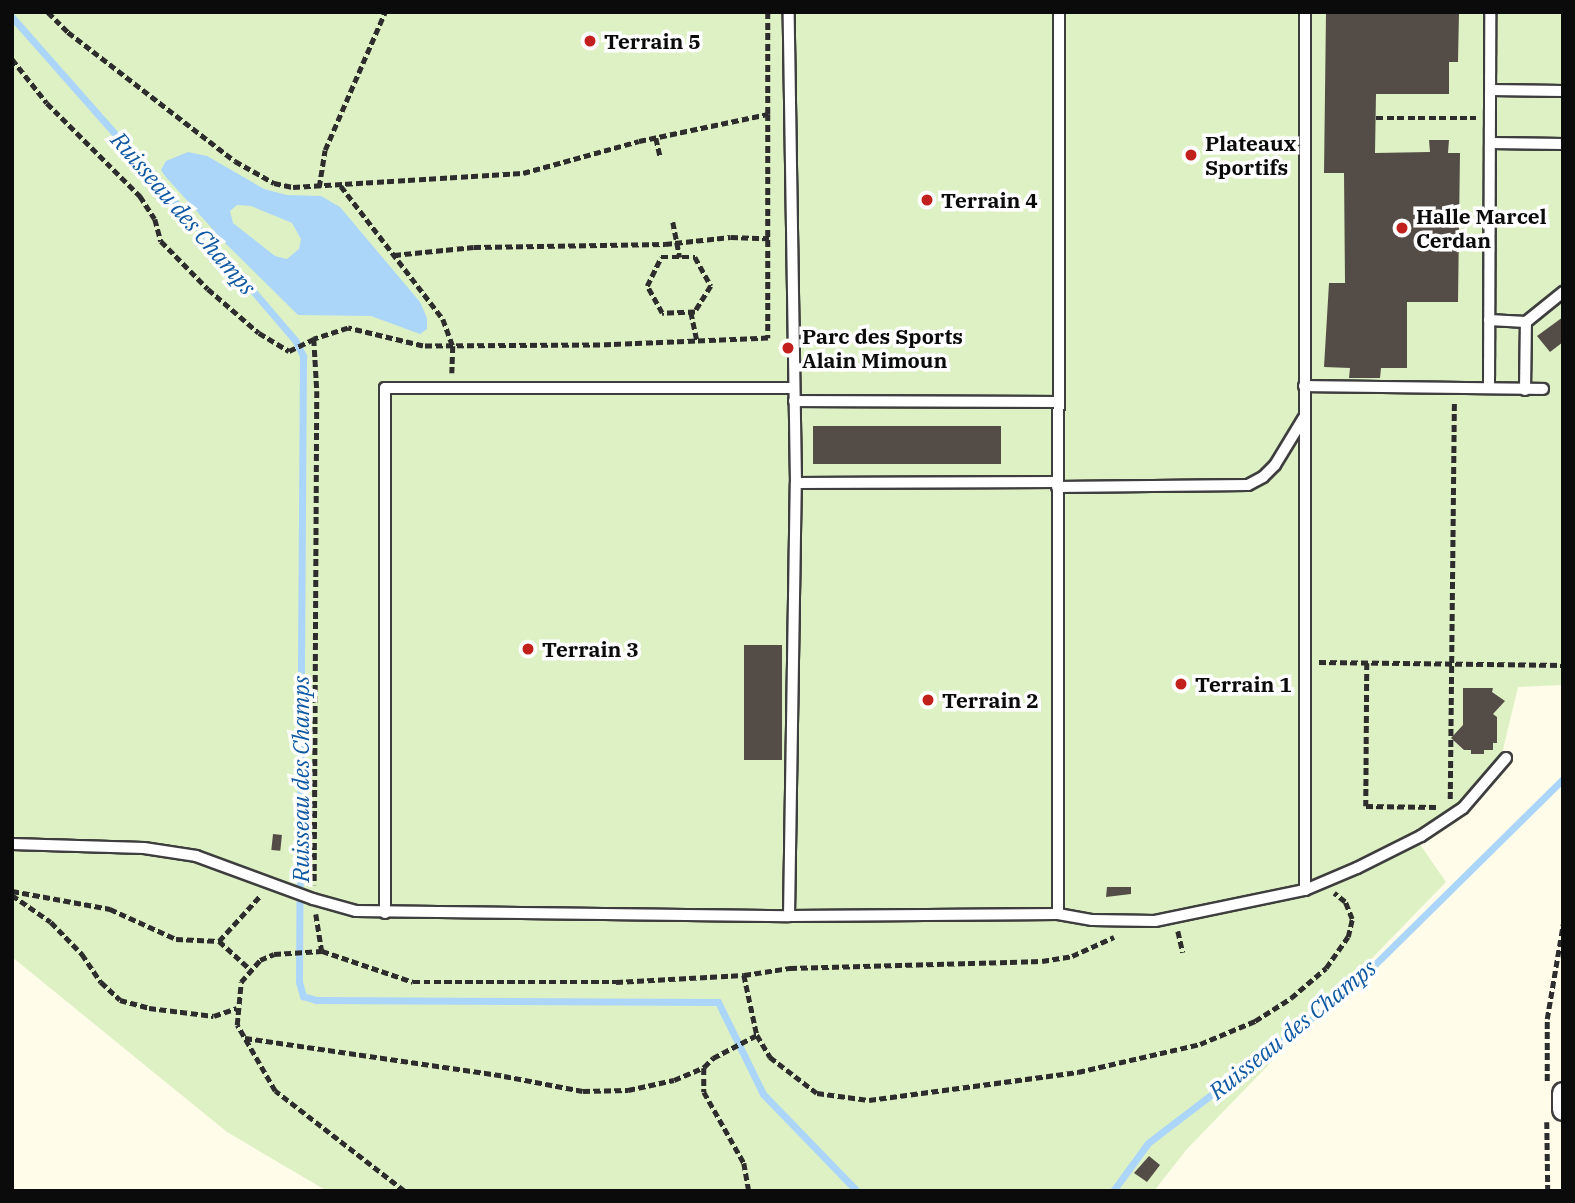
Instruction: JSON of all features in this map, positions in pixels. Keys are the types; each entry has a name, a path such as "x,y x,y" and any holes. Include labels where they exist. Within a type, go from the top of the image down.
{"street":[{"path":"1555,1088 1555,1109"}],"lane":[{"path":"789,12 796,483 789,916"},
{"path":"1058,914 1056,402 1059,12"},
{"path":"1304,12 1305,890"},
{"path":"1489,388 1490,12"},
{"path":"1491,90 1563,91"},
{"path":"1491,144 1563,144"},
{"path":"1489,320 1526,322 1563,292"},
{"path":"1525,390 1526,322"},
{"path":"1304,386 1543,389"},
{"path":"385,913 386,388 794,388"},
{"path":"794,401 1056,402"},
{"path":"796,483 1248,485 1263,477 1275,465 1304,416"},
{"path":"12,844 144,848 196,856 356,912 789,916 1058,914 1091,919 1155,921 1305,890 1357,868 1431,829 1463,808 1506,758"}],"path":[{"path":"48,12 90,49 235,161 274,183 319,187 419,177 523,173 656,138 768,114"},
{"path":"319,187 325,150 385,12"},
{"path":"12,59 47,103 140,196 155,219 161,241 208,289 259,333 289,351 314,339 348,328 423,346 768,338 768,12"},
{"path":"1376,118 1491,118"},
{"path":"656,138 660,156"},
{"path":"341,186 443,319 453,345 451,388"},
{"path":"673,222 680,257"},
{"path":"394,255 474,247 677,243 731,237 769,238"},
{"path":"661,257 695,257 711,286 695,312 691,312 662,313 647,286 661,257"},
{"path":"691,312 696,341"},
{"path":"314,339 317,391 311,898 322,951"},
{"path":"1367,663 1366,806 1450,807 1454,388"},
{"path":"1304,662 1563,665"},
{"path":"219,941 272,883"},
{"path":"744,975 758,1035 770,1057 817,1093 869,1100 1078,1072 1200,1044 1255,1021 1291,998 1326,968 1348,937 1352,919 1345,902 1332,891 1305,890"},
{"path":"12,893 110,909 176,939 219,941 250,969"},
{"path":"12,893 51,922 82,954 101,982 120,1000 149,1008 214,1016 237,1008"},
{"path":"1555,1088 1547,1018 1563,924"},
{"path":"404,1191 275,1091 237,1025 241,982 250,969 267,957 289,952 322,951 413,982 616,982 744,975 790,968 1042,961 1072,956 1118,936"},
{"path":"244,1038 503,1076 583,1091 628,1090 674,1080 704,1067 713,1058 748,1043 758,1035"},
{"path":"704,1067 704,1092 744,1163 750,1191"},
{"path":"1548,1191 1555,1109"}],"green space":[{"name":"Parc des Sports Alain Mimoun","path":"12,12 1563,12 1563,685 1518,687 1502,754 1448,825 1419,843 1446,882 1187,1149 1154,1191 327,1191 227,1132 12,957"}],"water":[{"path":"188,152 207,156 264,189 287,195 321,196 340,207 420,302 427,318 427,329 420,334 371,316 298,315 225,243 165,176 161,170 166,161","holes":["237,205 251,206 292,223 301,239 299,249 287,259 275,256 233,223 230,211"]}],"building":[{"name":"Halle Marcel Cerdan","path":"1326,12 1459,12 1458,62 1449,62 1449,94 1376,94 1375,153 1430,152 1429,140 1449,140 1448,153 1460,153 1458,302 1407,302 1407,368 1381,368 1380,378 1349,378 1350,368 1324,367 1329,283 1345,283 1344,173 1324,173"},
{"path":"1563,317 1563,342 1550,352 1537,336"},
{"path":"813,426 1001,426 1001,464 813,464"},
{"path":"744,645 782,645 782,760 744,760"},
{"path":"1463,688 1493,688 1492,692 1505,701 1493,714 1497,717 1497,743 1493,743 1493,750 1484,750 1484,754 1471,754 1471,750 1464,750 1451,738 1463,725"},
{"path":"273,834 282,835 280,851 271,850"},
{"path":"1107,887 1131,887 1131,894 1106,897"},
{"path":"1149,1156 1160,1165 1147,1182 1134,1173"}],"waterway":[{"name":"Ruisseau des Champs","path":"12,17 247,284 295,340 303,356 299,982 303,996 316,1000 718,1002 763,1094 857,1191"},
{"name":"Ruisseau des Champs","path":"1113,1191 1148,1143 1351,988 1563,779"}],"place":[{"name":"Terrain 5","path":"590,41"},
{"name":"Plateaux Sportifs","path":"1191,155"},
{"name":"Terrain 4","path":"927,200"},
{"name":"Halle Marcel Cerdan","path":"1402,228"},
{"name":"Parc des Sports Alain Mimoun","path":"788,348"},
{"name":"Terrain 3","path":"528,649"},
{"name":"Terrain 1","path":"1181,684"},
{"name":"Terrain 2","path":"928,700"}]}
